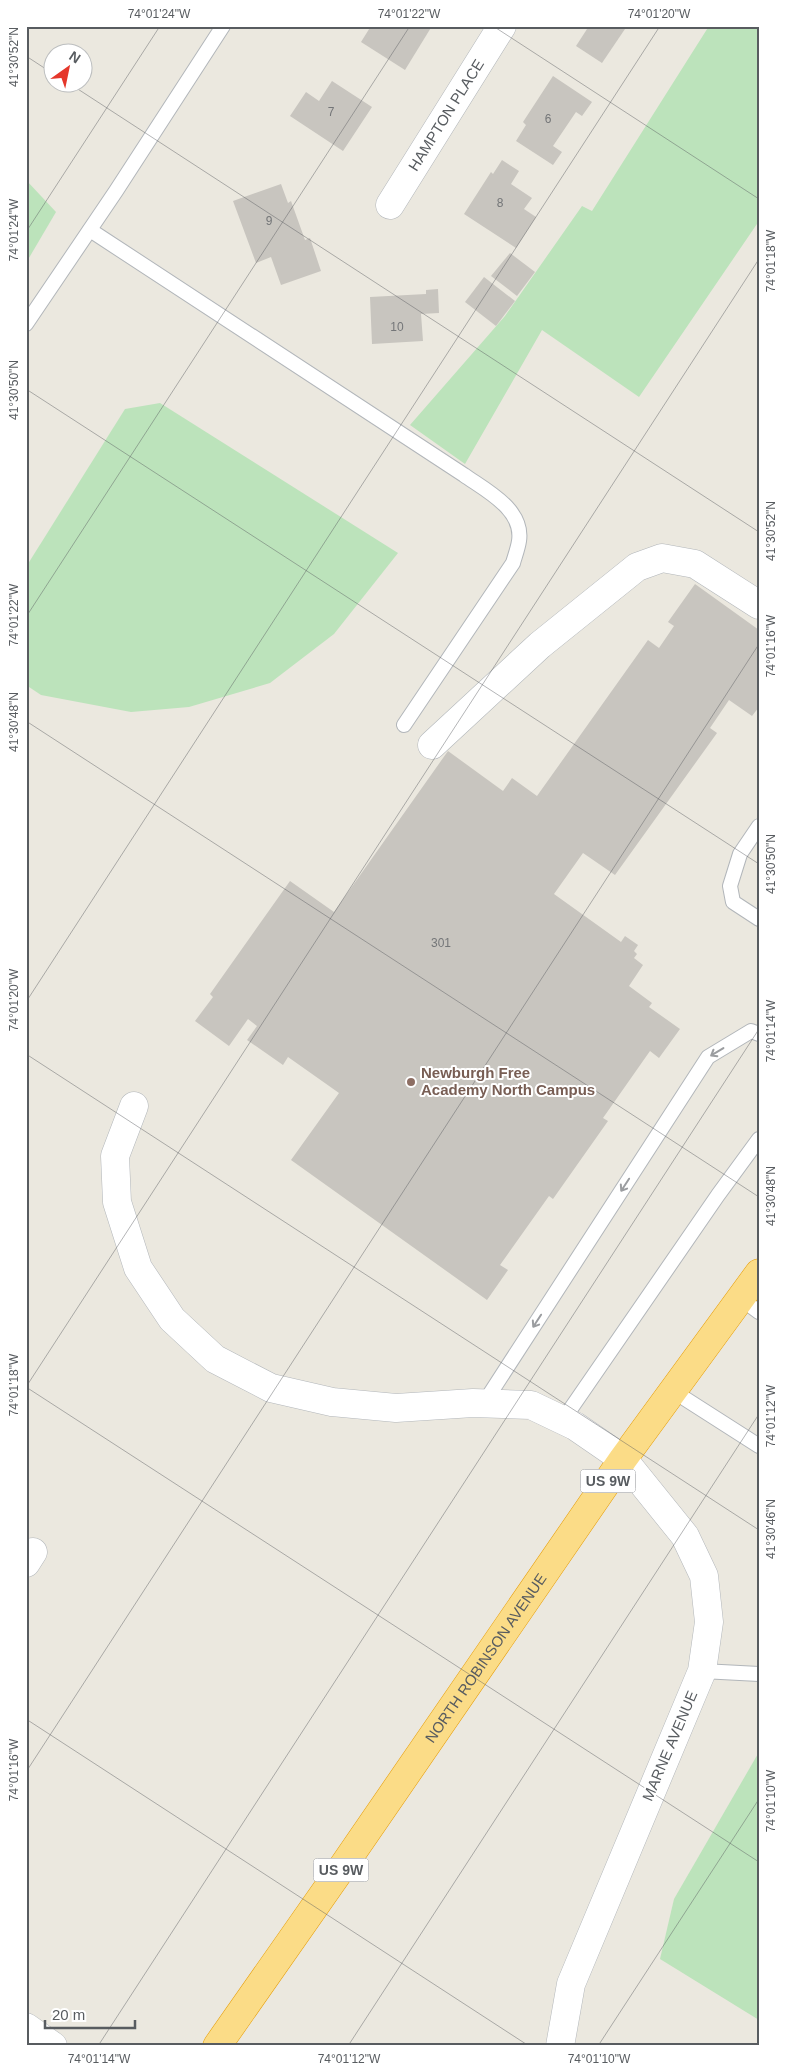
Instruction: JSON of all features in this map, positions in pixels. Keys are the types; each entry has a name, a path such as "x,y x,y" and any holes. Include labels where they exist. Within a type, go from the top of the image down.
{"highway":[{"name":"NORTH ROBINSON AVENUE","path":"217,2046 623,1459 673,1391 749,1305 759,1273"}],"street":[{"name":"HAMPTON PLACE","path":"390,205 502,26"},
{"path":"432,745 540,645 637,567 662,558 694,564 759,606"},
{"name":"MARNE AVENUE","path":"134,1106 115,1156 117,1202 138,1268 172,1319 215,1359 270,1388 332,1402 396,1408 484,1403 531,1405 575,1426 623,1459 685,1536 704,1576 709,1622 702,1671 571,1984 560,2046"},
{"path":"26,2027 54,2046"}],"lane":[{"path":"26,324 90,230 223,26"},
{"path":"90,230 464,475 495,497 515,517 520,539 513,563 404,725"},
{"path":"759,826 740,854 730,886 734,902 759,919"},
{"path":"484,1403 708,1057 751,1031 759,1034"},
{"path":"563,1420 718,1195 759,1140"},
{"path":"673,1391 759,1446"},
{"path":"702,1671 759,1674"}],"green space":[{"path":"709,26 759,26 759,221 639,397 542,330 465,464 410,425 505,316 582,206 592,211"},
{"path":"26,180 56,212 26,263"},
{"path":"160,403 398,553 334,634 270,683 189,707 131,712 41,695 26,685 26,567 125,409"},
{"path":"759,1752 759,2020 660,1959 674,1899"}],"building":[{"path":"371,26 432,26 405,70 361,42"},
{"path":"589,26 627,26 602,63 576,46"},
{"path":"553,76 592,102 582,116 576,112 553,146 562,152 553,165 516,141 526,125 523,122"},
{"path":"332,81 372,107 343,151 290,116 306,92 319,101"},
{"path":"502,160 519,171 511,184 532,198 524,209 536,217 516,248 464,214 491,172 493,174"},
{"path":"281,184 288,203 291,201 305,240 310,238 321,271 281,285 271,257 256,263 233,201"},
{"path":"510,253 535,272 517,296 491,276"},
{"path":"484,277 515,301 496,326 465,302"},
{"path":"438,289 439,313 421,314 423,341 372,344 370,297 426,294 426,290"},
{"path":"695,584 759,630 759,707 752,716 729,700 710,728 717,733 615,875 583,853 554,894 621,942 625,936 638,945 634,951 637,954 634,958 643,965 629,986 652,1003 649,1007 680,1029 659,1058 650,1051 603,1118 608,1121 553,1199 549,1196 500,1265 508,1270 487,1300 291,1160 339,1093 288,1057 283,1065 247,1040 257,1026 248,1019 229,1046 195,1021 213,997 210,994 290,881 334,912 448,751 503,791 512,778 537,796 648,640 659,648 674,626 668,622"}],"place":[{"name":"Newburgh Free Academy North Campus","path":"411,1082"}]}
